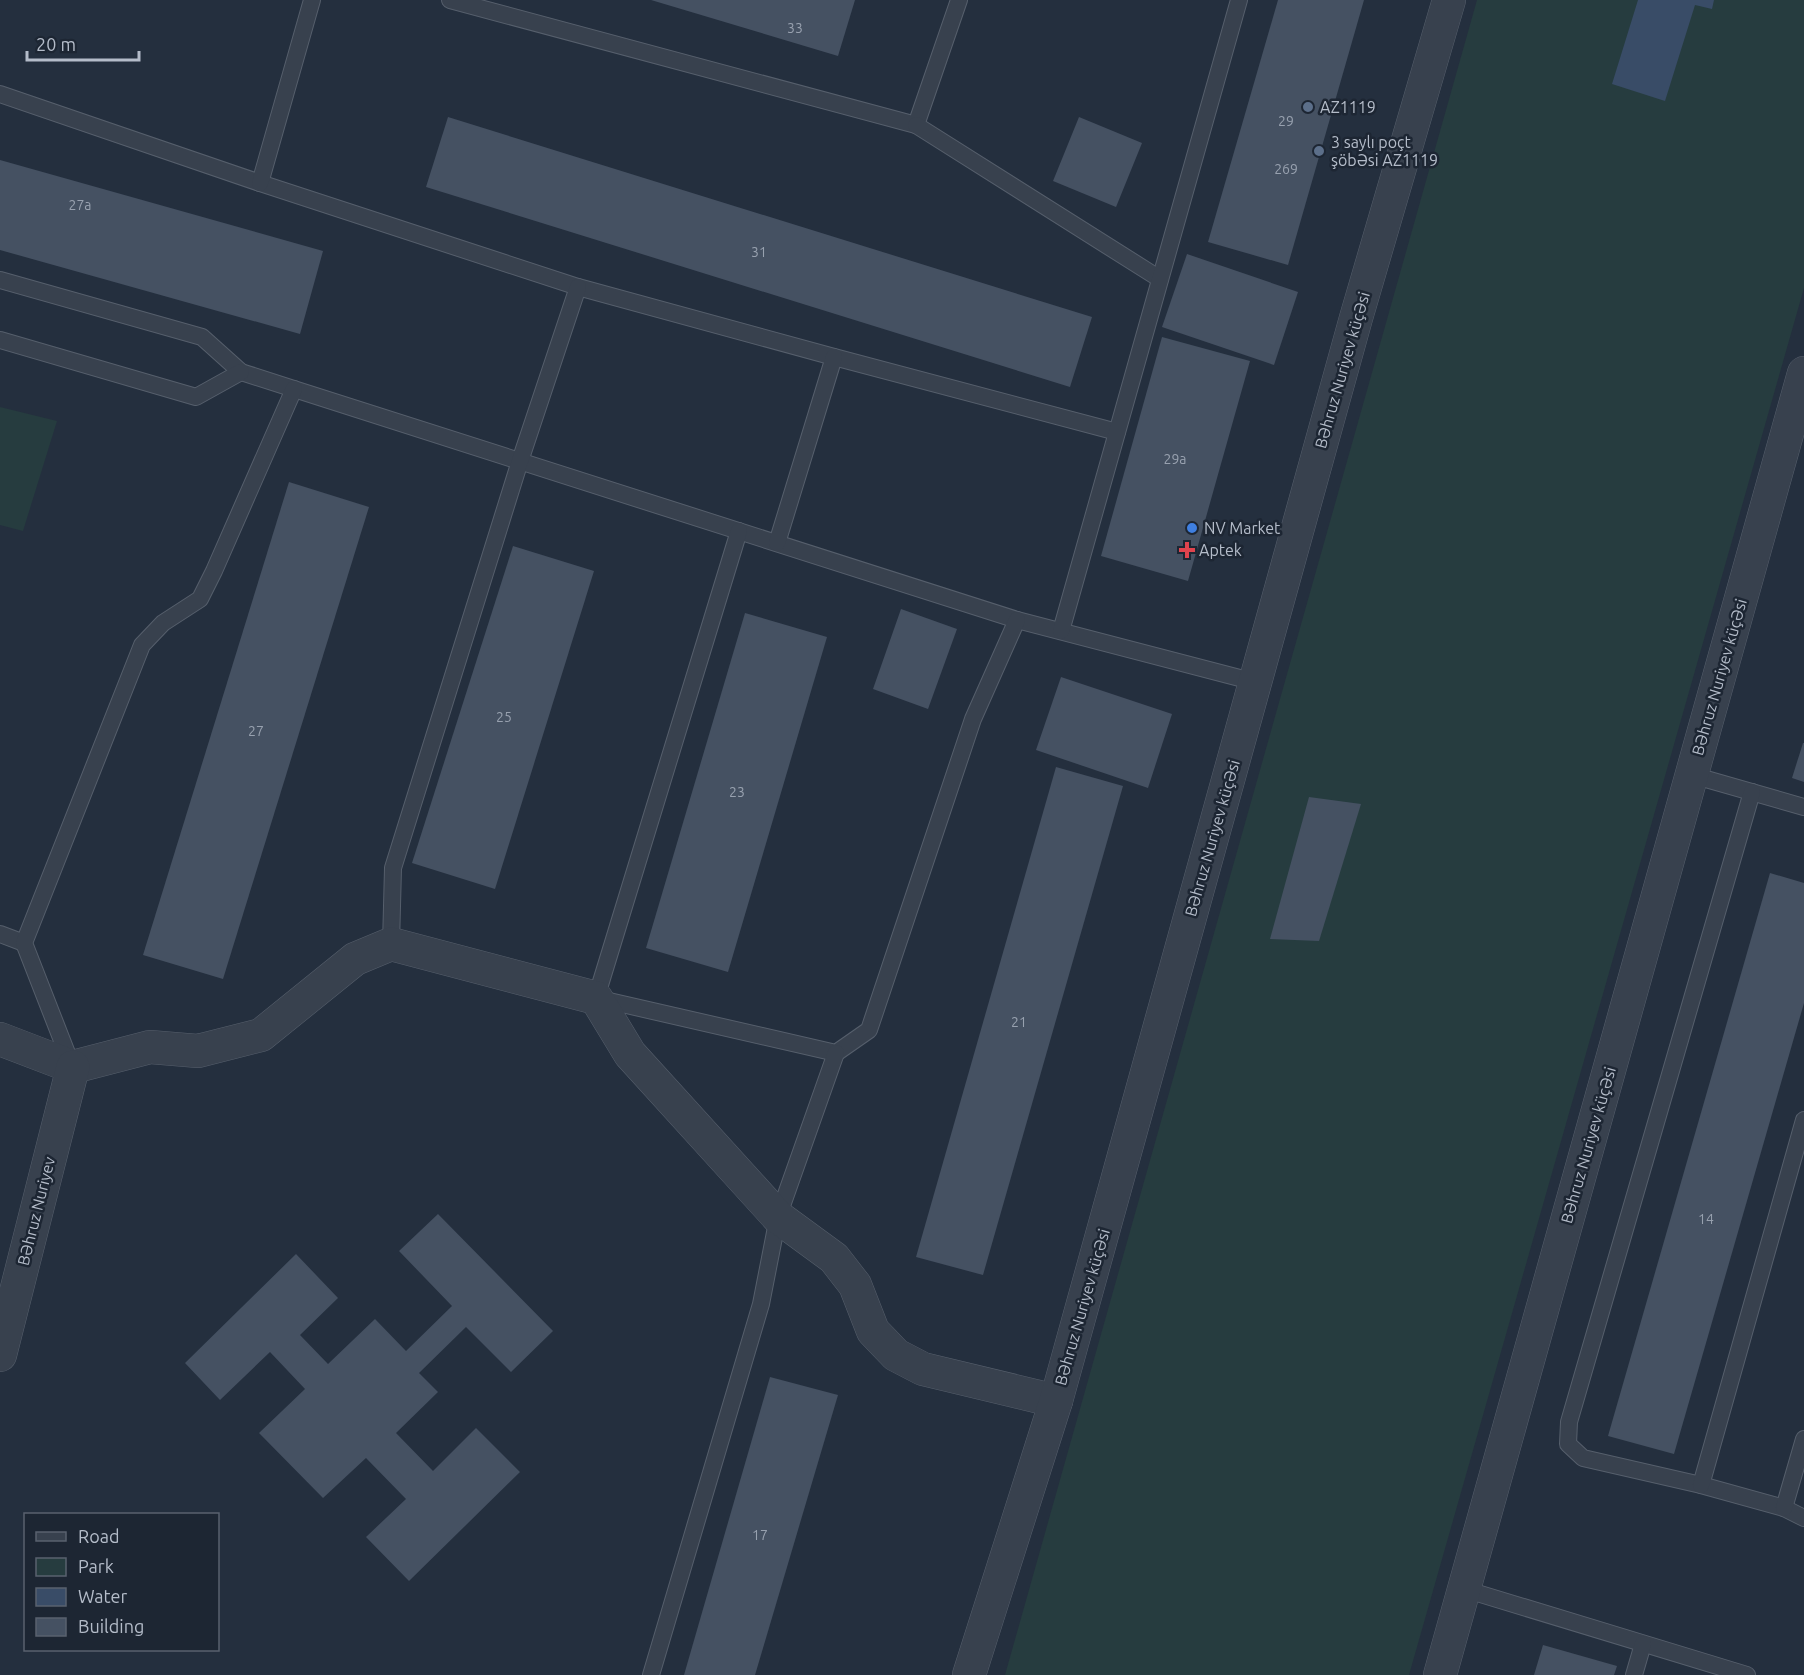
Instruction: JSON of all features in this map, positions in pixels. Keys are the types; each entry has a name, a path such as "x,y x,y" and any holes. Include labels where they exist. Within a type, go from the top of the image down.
{"street":[{"name":"Bəhruz Nuriyev küçəsi","path":"969,1675 1056,1401 1356,318 1449,0"},
{"name":"Bəhruz Nuriyev küçəsi","path":"1440,1675 1804,373"},
{"path":"0,1039 73,1067 150,1047 198,1052 261,1035 355,959 391,944 596,998 630,1054 778,1217 834,1258 855,1285 873,1331 897,1355 923,1369 1056,1401"},
{"name":"Bəhruz Nuriyev","path":"0,1355 73,1067"}],"lane":[{"path":"260,183 312,0"},
{"path":"450,0 916,125 1160,279"},
{"path":"916,125 959,0"},
{"path":"1060,631 1239,0"},
{"path":"0,94 260,183 578,287 1117,432"},
{"path":"0,280 202,337 241,372 294,389 1017,620 1255,682"},
{"path":"391,944 393,868 520,461 578,287"},
{"path":"0,340 196,397 241,372"},
{"path":"777,543 834,357"},
{"path":"73,1067 24,943 142,645 163,623 200,598 294,389"},
{"path":"739,531 596,998 836,1053"},
{"path":"651,1675 761,1304 778,1217 836,1053 869,1030 973,719 1017,620"},
{"path":"1692,775 1804,807"},
{"path":"1752,792 1569,1422 1568,1444 1583,1458 1701,1485 1784,1508 1804,1518"},
{"path":"0,934 24,943"},
{"path":"1701,1485 1804,1120"},
{"path":"1784,1508 1804,1439"},
{"path":"1464,1589 1747,1675"},
{"path":"1634,1675 1643,1644"}],"green space":[{"path":"1477,0 1804,0 1804,288 1409,1675 1005,1675"},
{"path":"0,407 57,421 23,531 0,525"}],"water":[{"path":"1638,0 1714,0 1712,9 1695,5 1665,101 1612,84"}],"building":[{"path":"651,0 855,0 838,56"},
{"path":"1278,0 1364,0 1288,265 1208,242"},
{"path":"448,117 1092,317 1070,387 426,187"},
{"path":"1079,117 1142,143 1116,207 1053,181"},
{"path":"0,160 323,251 300,334 0,250"},
{"path":"1187,254 1298,292 1274,365 1162,327"},
{"path":"1162,337 1250,361 1188,581 1101,556"},
{"path":"289,482 369,507 223,979 143,955"},
{"path":"513,546 594,571 495,889 412,863"},
{"path":"901,609 957,629 928,709 873,689"},
{"path":"745,613 827,637 728,972 646,948"},
{"path":"1061,677 1172,714 1148,788 1036,750"},
{"path":"1804,743 1804,782 1792,778"},
{"path":"1056,767 1123,786 983,1275 916,1257"},
{"path":"1309,797 1361,804 1319,941 1270,939"},
{"path":"1770,873 1804,883 1804,1003 1674,1454 1608,1436"},
{"path":"438,1214 553,1331 511,1372 466,1327 419,1373 438,1392 396,1433 433,1471 476,1428 520,1472 409,1581 366,1537 406,1499 366,1458 323,1498 259,1433 305,1389 270,1352 220,1400 185,1363 296,1254 338,1298 300,1335 328,1364 375,1319 406,1351 452,1306 399,1251"},
{"path":"770,1377 838,1395 755,1675 684,1675"},
{"path":"1543,1645 1617,1666 1614,1675 1534,1675"}],"place":[{"name":"AZ1119","path":"1308,107"},
{"name":"3 saylı poçt şöbəsi AZ1119","path":"1319,151"},
{"name":"NV Market","path":"1192,528"},
{"name":"Aptek","path":"1187,550"}]}
